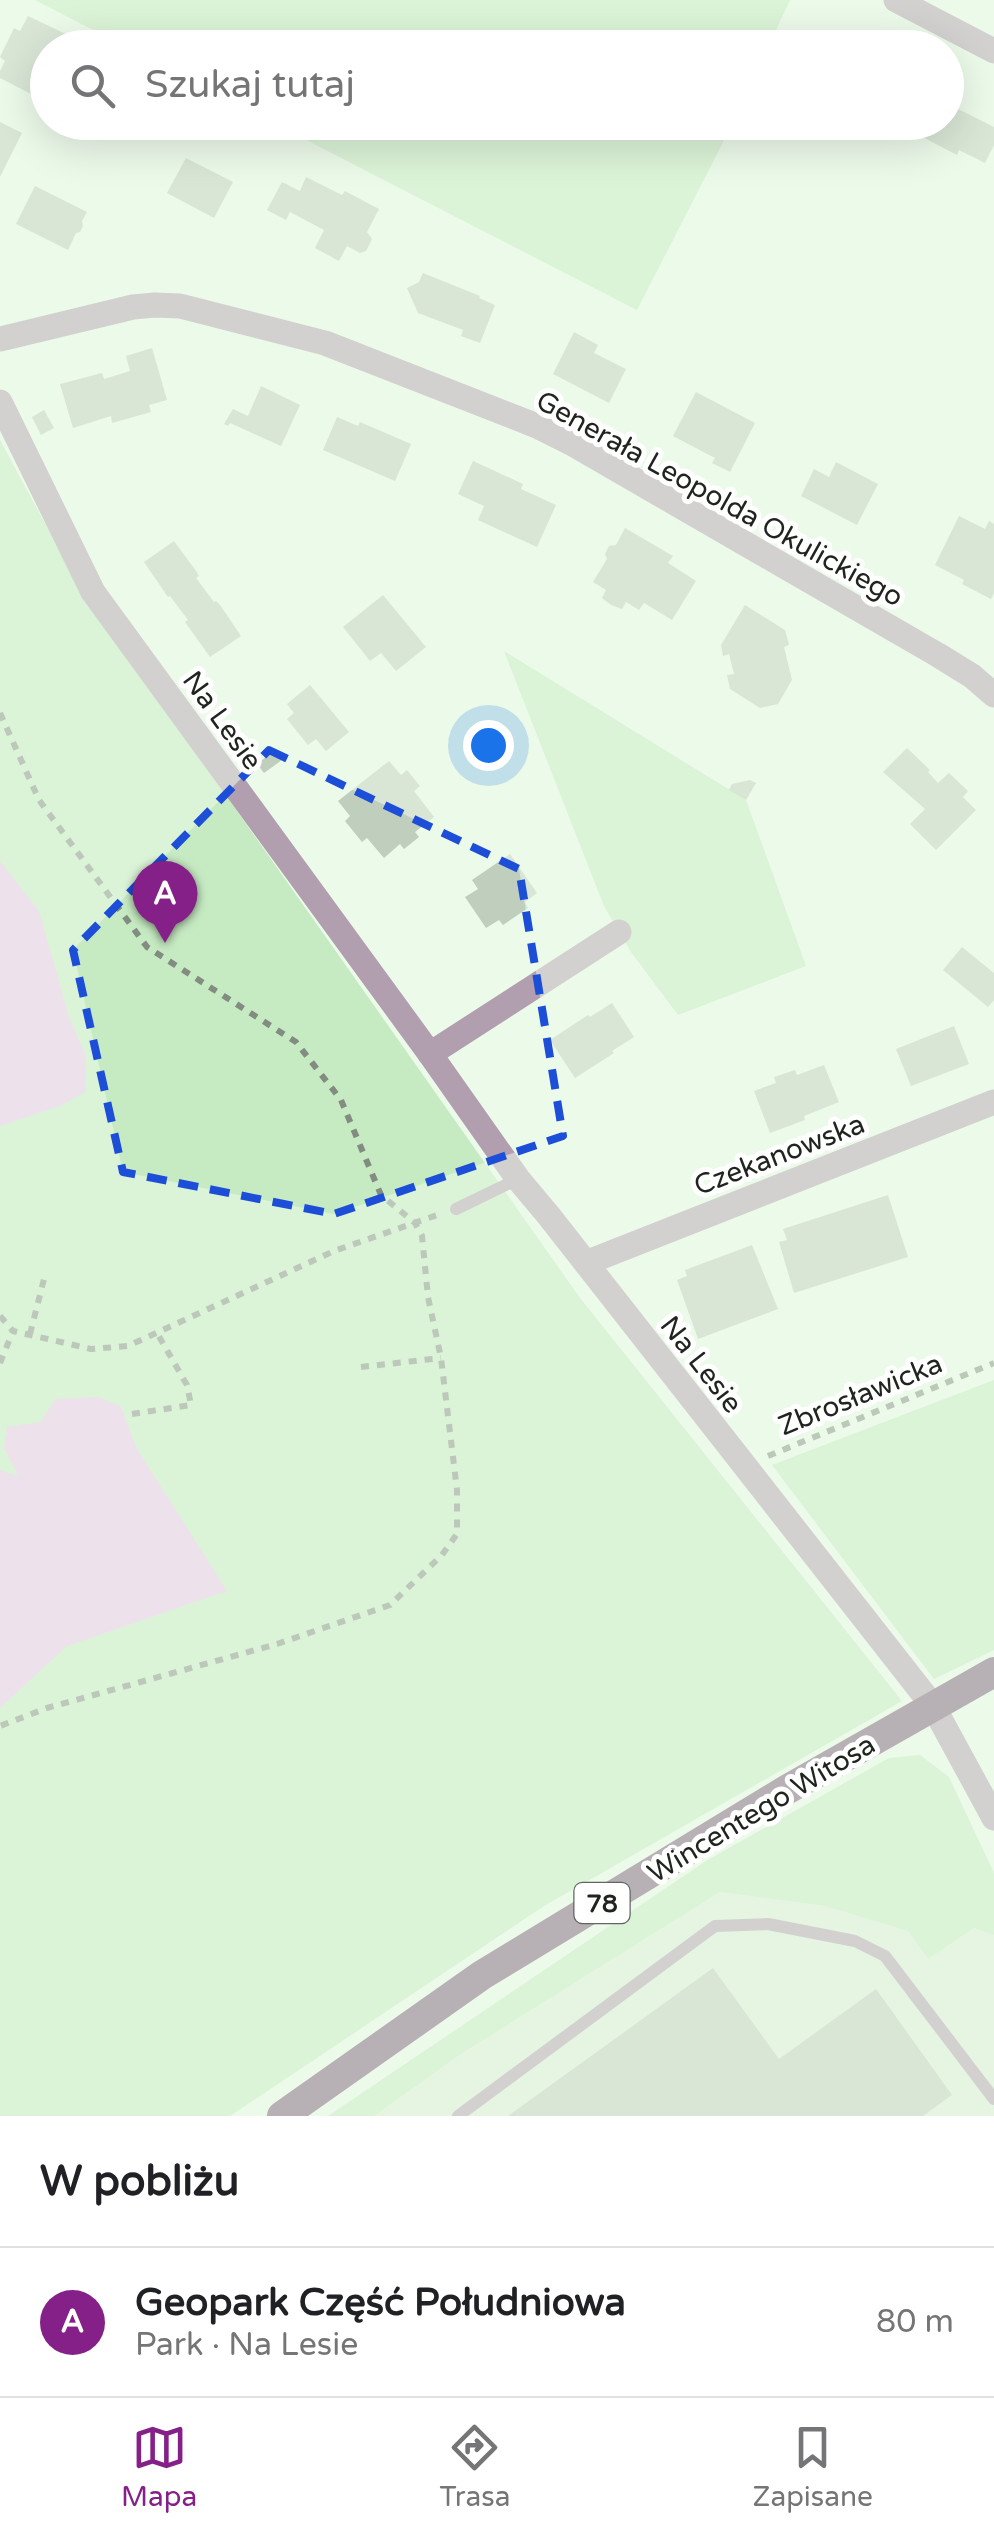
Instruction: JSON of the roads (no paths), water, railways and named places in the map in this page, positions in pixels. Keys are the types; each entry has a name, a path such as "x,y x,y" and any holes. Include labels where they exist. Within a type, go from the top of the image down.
{"main road":[{"name":"Wincentego Witosa","path":"282,2116 482,1976 788,1789 994,1672"}],"street":[{"path":"896,0 954,30"},
{"path":"964,35 994,51"},
{"name":"Generała Leopolda Okulickiego","path":"0,339 133,308 180,306 365,357 572,443 938,655 994,695"},
{"name":"Na Lesie","path":"0,402 93,592 518,1179 933,1706 994,1818"},
{"path":"430,1054 619,932"},
{"name":"Czekanowska","path":"586,1263 994,1102"}],"lane":[{"path":"456,1208 518,1179"},
{"path":"458,2116 715,1926 768,1924 855,1941 885,1956 994,2098"}],"place":[{"name":"Geopark Część Południowa","path":"165,943"}]}
